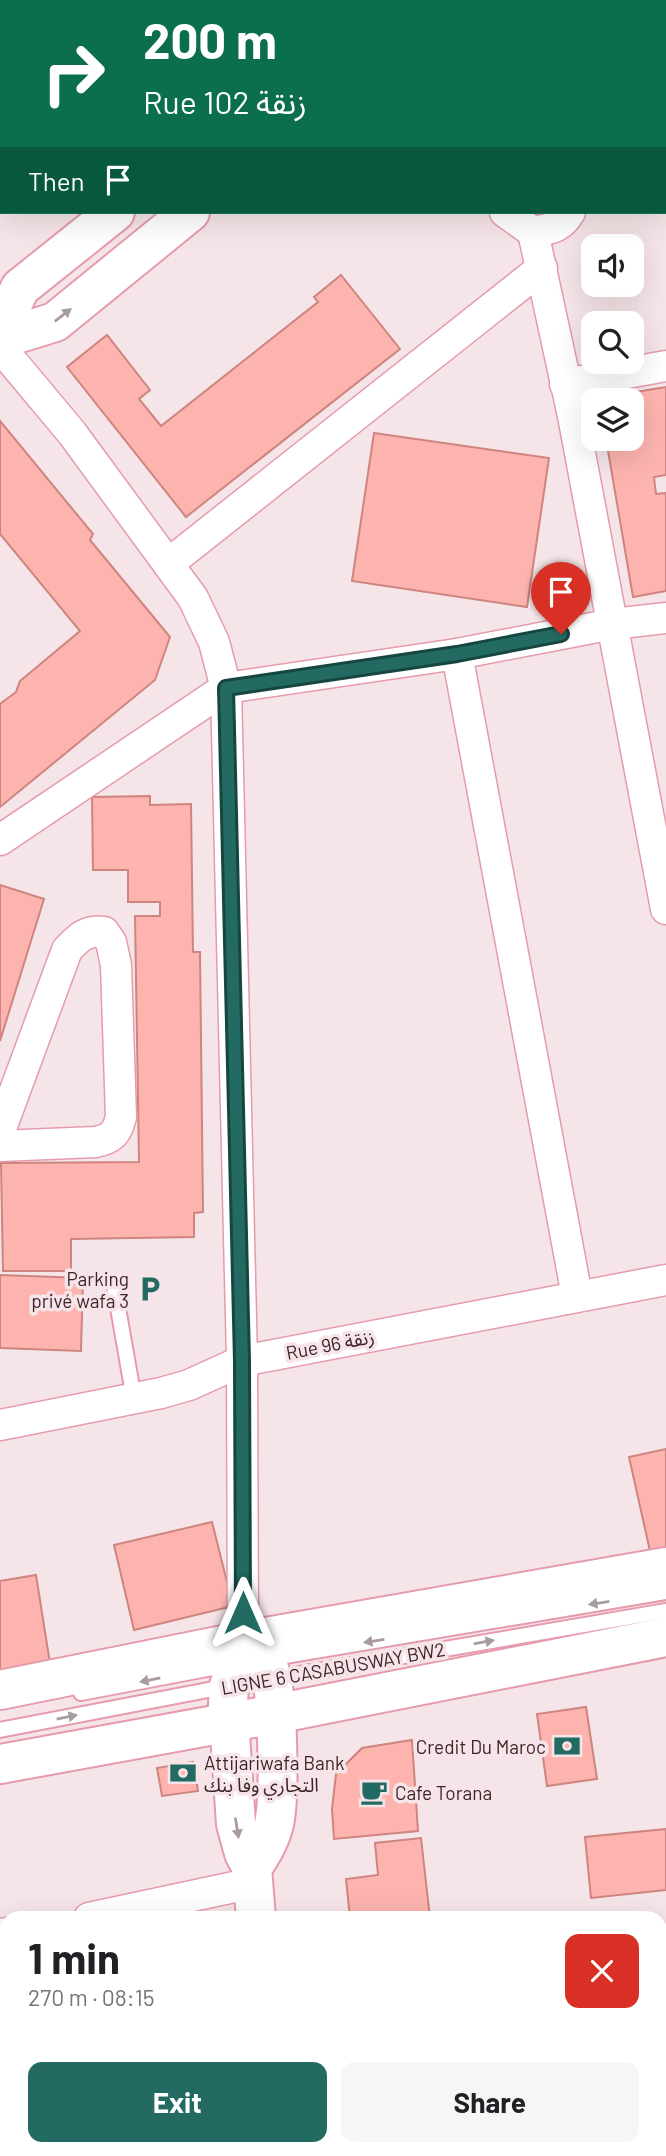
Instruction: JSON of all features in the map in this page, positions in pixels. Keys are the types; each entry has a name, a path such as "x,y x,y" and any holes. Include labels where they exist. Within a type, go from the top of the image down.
{"main road":[{"path":"0,331 20,288 112,214"},
{"path":"0,339 55,321 188,214"},
{"path":"0,1764 249,1681 666,1567"},
{"path":"0,1690 249,1681 666,1637"},
{"path":"249,1681 236,1824 254,1890"}],"street":[{"path":"508,214 533,232 542,268 666,909"},
{"path":"533,232 553,229 564,222 569,214"},
{"path":"168,564 542,268"},
{"path":"0,347 72,433 193,598 209,631 226,688 249,1681"},
{"path":"565,384 666,366"},
{"path":"0,840 226,688 457,654 613,624 666,618"},
{"path":"457,654 577,1296"},
{"path":"0,1131 66,950 85,933 95,930 104,932 111,942 116,965 121,1117 117,1132 106,1140 95,1142 0,1146"},
{"name":"Rue 96 زنقة","path":"0,1425 134,1399 189,1385 242,1361 666,1280"},
{"path":"132,1911 254,1890"}],"lane":[{"path":"114,1285 134,1399"},
{"name":"LIGNE 6 CASABUSWAY BW2","path":"0,1730 249,1681 666,1592"},
{"name":"LIGNE 6 CASABUSWAY BW2","path":"65,1696 249,1681 666,1611"}],"building":[{"path":"341,275 400,349 186,517 67,367 107,335 150,390 139,399 161,426 318,302 314,297"},
{"path":"666,387 666,475 654,477 656,494 666,493 666,591 633,597 608,451 644,451 644,391"},
{"path":"0,421 93,534 90,540 170,637 155,680 0,807 0,704 16,692 20,681 80,631 0,534"},
{"path":"374,433 549,458 527,607 352,581"},
{"path":"150,796 150,805 191,804 193,952 200,952 203,1212 194,1213 194,1237 71,1239 71,1271 3,1271 1,1163 139,1162 135,916 160,916 160,902 128,902 128,870 93,870 92,797"},
{"path":"0,885 44,899 0,1041"},
{"path":"0,1275 83,1278 81,1351 0,1348"},
{"path":"666,1449 666,1556 652,1560 629,1457"},
{"path":"212,1522 233,1606 134,1630 114,1545"},
{"path":"36,1575 52,1676 0,1684 0,1581"},
{"name":"Credit Du Maroc","path":"586,1707 597,1779 547,1786 537,1714"},
{"name":"Cafe Torana","path":"412,1740 418,1831 334,1839 332,1809 336,1774 362,1748"},
{"path":"193,1762 198,1791 162,1796 157,1768"},
{"path":"666,1829 666,1890 591,1898 585,1837"},
{"path":"421,1838 429,1911 349,1911 346,1879 378,1875 375,1843"}],"place":[{"name":"Parking privé wafa 3","path":"150,1289"},
{"name":"Credit Du Maroc","path":"567,1746"},
{"name":"Attijariwafa Bank التجاري وفا بنك","path":"183,1773"},
{"name":"Cafe Torana","path":"374,1792"}],"route":[{"path":"243,1613 242,1361 226,688 457,654 561,634"}]}
